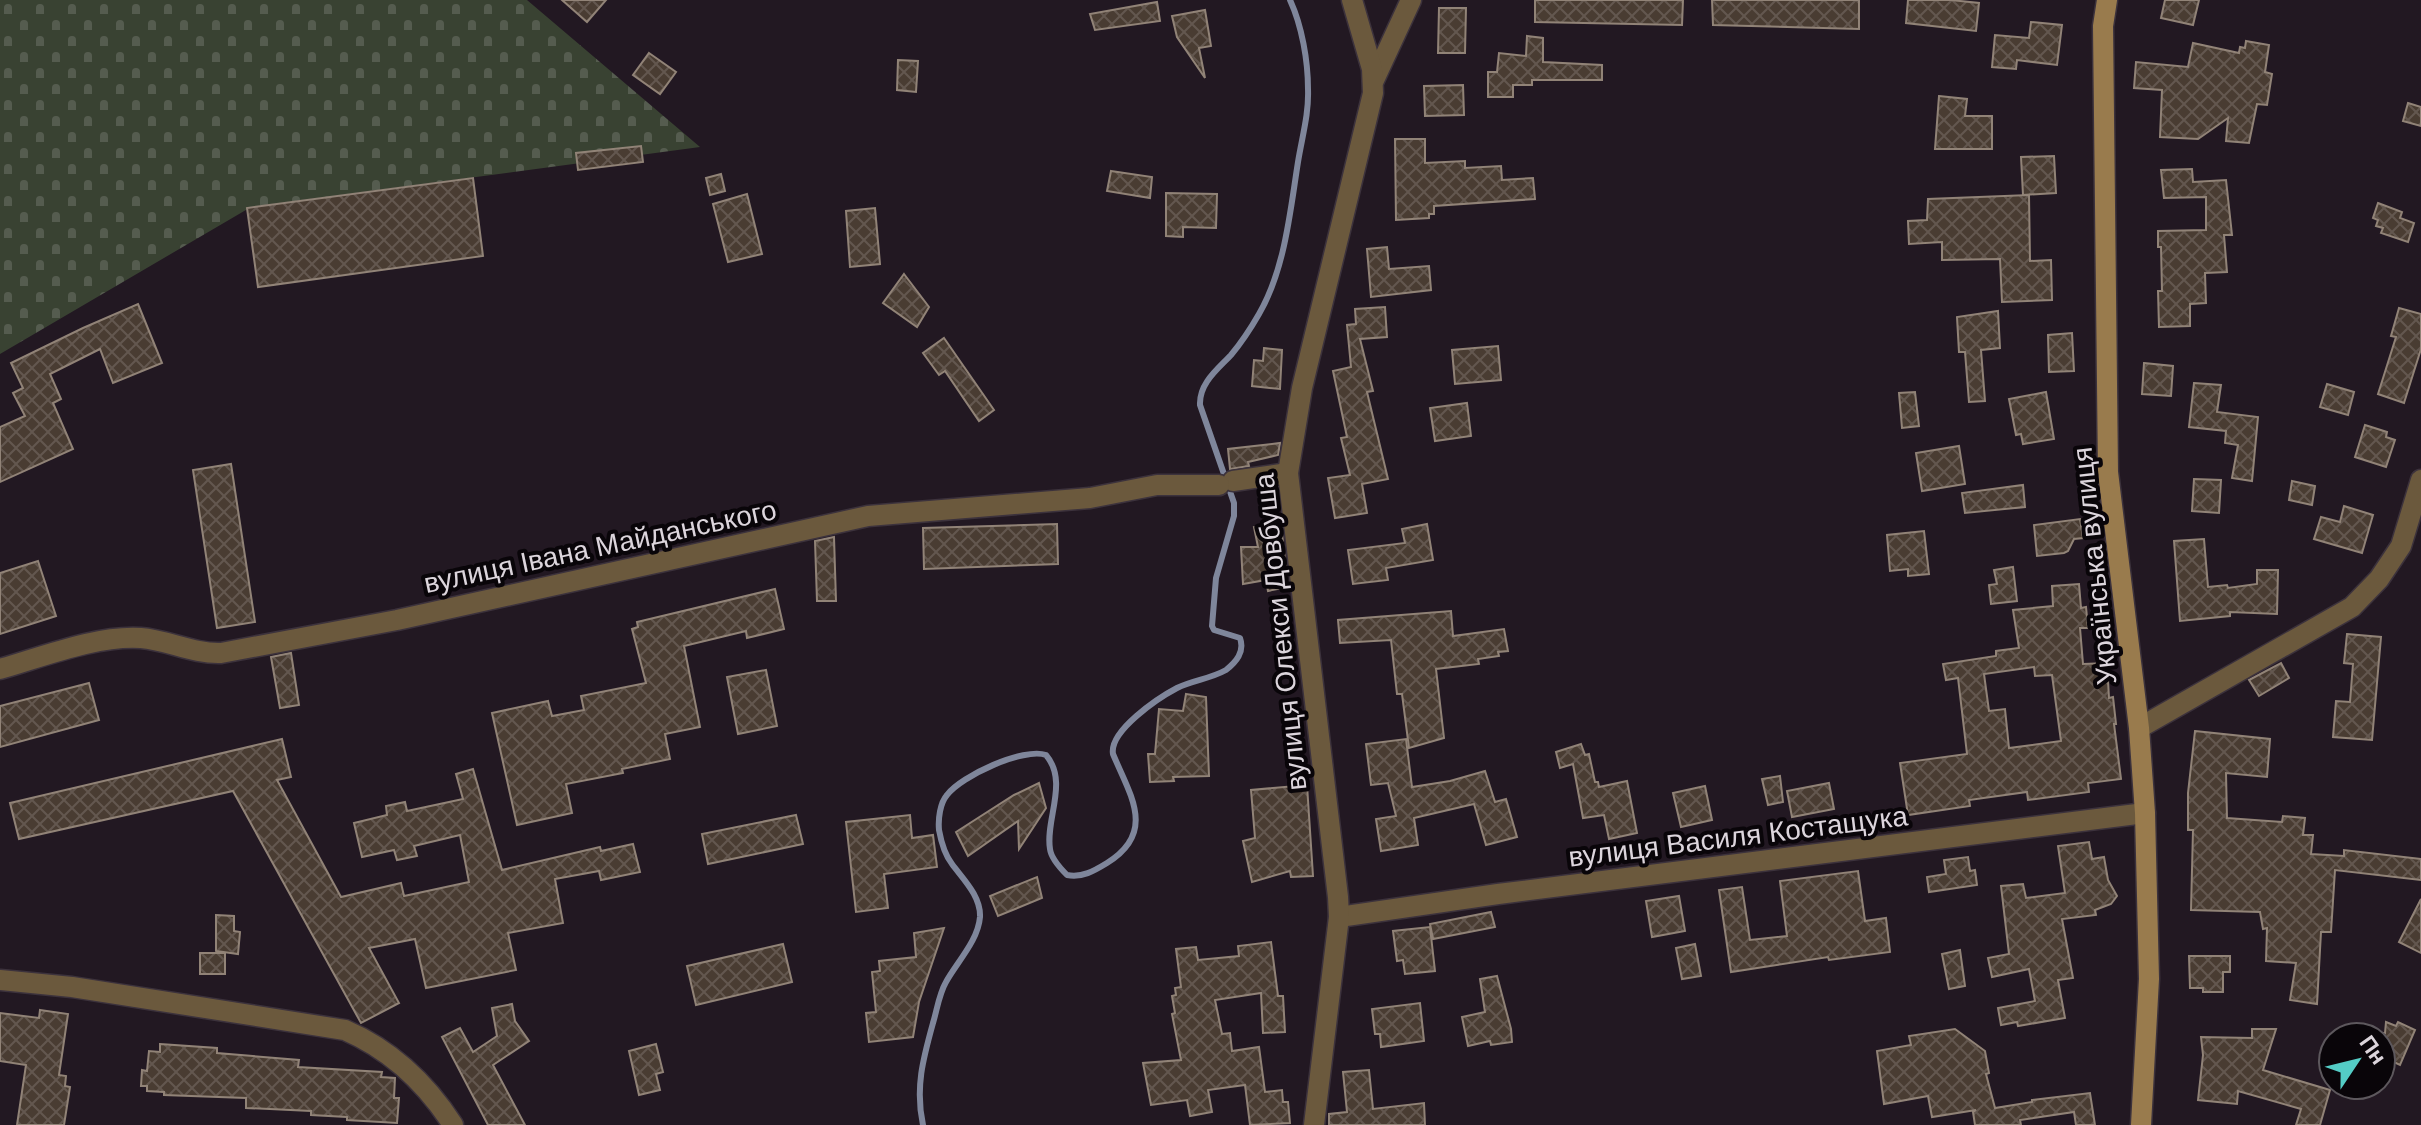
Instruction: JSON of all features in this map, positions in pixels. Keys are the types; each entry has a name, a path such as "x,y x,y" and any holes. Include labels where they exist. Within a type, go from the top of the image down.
{"street":[{"name":"вулиця Олекси Довбуша","path":"1314,1125 1339,917 1288,473 1302,388 1371,105 1374,80 1352,0"},
{"path":"1374,80 1411,0"},
{"name":"Українська вулиця","path":"2107,0 2103,26 2108,472 2139,728 2145,813 2149,979 2141,1125"},
{"name":"вулиця Івана Майданського","path":"0,669 124,638 149,639 202,653 221,653 397,620 868,516 1090,498 1166,484 1226,483 1288,473"},
{"path":"2139,728 2352,607 2379,579 2401,546 2421,480"},
{"name":"вулиця Василя Костащука","path":"1339,917 1498,894 2145,813"},
{"path":"0,980 72,987 345,1030 385,1051 406,1068 453,1125"}],"green space":[{"path":"0,0 527,0 700,147 251,207 0,354"}],"building":[{"path":"562,0 606,0 587,22"},
{"path":"1535,0 1683,0 1682,25 1535,22"},
{"path":"1712,0 1859,0 1859,29 1713,25"},
{"path":"1908,0 1979,3 1976,31 1906,23"},
{"path":"2165,0 2199,0 2193,25 2161,18"},
{"path":"1157,2 1160,21 1095,30 1090,14"},
{"path":"1439,8 1466,8 1465,53 1438,53"},
{"path":"1205,10 1211,46 1199,48 1205,78 1177,37 1172,16"},
{"path":"2031,22 2062,25 2057,65 2017,60 2016,69 1992,67 1995,35 2029,38"},
{"path":"1527,36 1543,38 1543,62 1602,65 1602,80 1532,80 1532,85 1513,85 1513,97 1488,97 1488,72 1497,72 1499,53 1526,56"},
{"path":"2246,41 2269,45 2265,72 2272,74 2267,105 2257,104 2249,143 2226,141 2228,118 2198,139 2160,137 2162,90 2134,88 2136,62 2188,67 2193,43 2239,53 2240,47 2245,48"},
{"path":"649,53 676,72 660,94 633,75"},
{"path":"898,60 918,61 916,92 897,90"},
{"path":"1463,85 1464,115 1425,116 1424,86"},
{"path":"1939,96 1967,99 1965,116 1992,116 1992,149 1935,149"},
{"path":"2408,103 2421,107 2421,126 2403,121"},
{"path":"1395,139 1425,139 1425,163 1465,161 1465,168 1501,166 1502,180 1533,178 1535,199 1434,206 1434,214 1429,214 1429,218 1396,220"},
{"path":"641,146 643,162 578,170 576,153"},
{"path":"2054,156 2056,193 2023,195 2021,157"},
{"path":"2192,169 2193,182 2226,180 2232,235 2224,235 2227,272 2205,273 2206,303 2190,304 2190,326 2159,327 2158,291 2162,291 2158,231 2206,230 2206,197 2164,198 2161,170"},
{"path":"1111,171 1152,177 1150,198 1107,191"},
{"path":"721,174 725,191 710,195 706,178"},
{"path":"473,178 483,256 258,287 247,208"},
{"path":"1166,193 1217,194 1216,228 1183,227 1183,237 1166,236"},
{"path":"747,194 762,254 728,262 713,204"},
{"path":"2029,195 2030,261 2051,260 2052,300 2002,302 2000,259 1942,260 1942,242 1909,244 1908,221 1927,220 1928,199"},
{"path":"2378,203 2402,212 2400,218 2414,223 2408,242 2381,233 2383,228 2376,226 2378,220 2373,218"},
{"path":"875,208 880,264 850,267 846,211"},
{"path":"1387,247 1389,269 1429,266 1431,290 1371,297 1367,249"},
{"path":"904,274 929,307 917,327 883,303"},
{"path":"138,304 162,363 113,383 100,349 50,374 61,399 53,403 73,449 0,482 0,427 25,416 13,393 23,388 11,363"},
{"path":"1385,307 1387,337 1360,339 1373,391 1367,392 1388,479 1362,484 1367,513 1335,518 1328,478 1350,475 1341,438 1347,437 1333,371 1351,367 1347,325 1356,324 1355,309"},
{"path":"2399,308 2421,314 2421,349 2404,403 2378,394 2396,337 2391,336"},
{"path":"1998,311 2000,348 1981,350 1985,401 1969,402 1965,352 1959,352 1957,317"},
{"path":"2072,333 2074,371 2049,372 2048,335"},
{"path":"944,338 994,410 979,421 945,371 939,375 923,353"},
{"path":"1498,346 1501,380 1455,384 1452,350"},
{"path":"1264,348 1282,350 1280,389 1252,386 1254,360 1263,361"},
{"path":"2144,363 2173,366 2171,396 2142,394"},
{"path":"2194,383 2221,385 2217,412 2258,417 2252,481 2232,478 2238,445 2225,443 2226,431 2189,427"},
{"path":"2327,384 2354,392 2348,415 2320,407"},
{"path":"1915,392 1919,426 1902,428 1899,393"},
{"path":"2046,392 2054,439 2023,444 2021,434 2016,435 2009,399"},
{"path":"1467,403 1471,436 1435,441 1430,408"},
{"path":"2365,425 2387,432 2386,437 2395,440 2386,467 2355,457"},
{"path":"1280,443 1278,455 1248,462 1249,466 1230,469 1228,449"},
{"path":"1959,446 1965,484 1922,491 1916,453"},
{"path":"231,464 255,622 217,628 193,470"},
{"path":"2194,479 2221,480 2219,513 2192,511"},
{"path":"2292,481 2315,486 2312,505 2289,500"},
{"path":"2023,485 2025,507 1965,513 1962,493"},
{"path":"2344,506 2373,515 2362,553 2314,539 2321,517 2340,522"},
{"path":"2080,519 2083,538 2074,539 2068,551 2037,556 2034,525"},
{"path":"1057,524 1058,564 924,569 923,528"},
{"path":"1281,524 1288,587 1268,591 1266,580 1243,584 1241,547 1258,547 1254,527"},
{"path":"1427,524 1433,560 1386,568 1388,580 1353,584 1348,550 1405,543 1402,529"},
{"path":"1924,531 1929,574 1908,576 1908,569 1890,571 1887,535"},
{"path":"834,537 836,601 817,601 815,541"},
{"path":"2204,539 2208,587 2257,584 2257,570 2278,570 2277,614 2230,612 2230,616 2180,621 2174,541"},
{"path":"38,561 56,616 0,634 0,573"},
{"path":"2013,567 2017,601 1991,604 1989,585 1997,584 1994,570"},
{"path":"2079,584 2081,608 2086,607 2088,628 2080,628 2083,664 2107,663 2121,779 2088,783 2089,792 2028,800 2027,792 1969,800 1970,806 1908,815 1900,763 1967,754 1958,678 1946,680 1943,664 1996,656 1996,651 2019,648 2013,610 2053,606 2052,586","holes":["2034,667 2035,676 2052,675 2061,741 2009,748 2005,709 1989,711 1984,674"]},
{"path":"775,589 784,629 747,638 746,631 684,646 700,727 665,734 670,759 622,769 623,773 566,784 572,813 517,825 492,713 548,701 552,716 584,710 581,696 646,683 632,629 638,627 637,622"},
{"path":"1451,611 1453,636 1504,629 1508,651 1498,652 1499,656 1478,659 1479,664 1436,669 1444,738 1409,748 1402,694 1397,694 1391,640 1340,643 1338,620"},
{"path":"2347,634 2381,637 2372,740 2333,737 2336,701 2350,702 2353,664 2344,663"},
{"path":"291,653 299,705 280,708 271,657"},
{"path":"2281,663 2289,678 2259,696 2249,680"},
{"path":"766,670 777,726 738,734 727,677"},
{"path":"89,683 99,720 0,747 0,706"},
{"path":"1186,694 1206,697 1209,776 1173,777 1174,781 1150,782 1148,754 1155,754 1159,709 1183,711"},
{"path":"2195,731 2270,739 2267,777 2226,773 2227,818 2282,822 2283,816 2305,818 2303,835 2313,835 2311,854 2344,856 2344,850 2421,859 2421,880 2335,870 2331,932 2321,932 2317,1004 2290,1000 2296,963 2266,961 2267,928 2263,929 2260,912 2191,910 2193,830 2188,830 2188,793"},
{"path":"282,739 291,777 277,780 341,897 401,883 404,896 469,882 460,835 414,846 417,856 397,860 394,850 362,857 354,823 387,815 386,806 405,802 407,811 463,799 456,774 473,769 502,870 600,847 601,851 633,844 640,872 601,880 599,871 555,879 563,923 508,933 516,970 426,988 415,939 369,948 399,1003 361,1023 233,791 19,839 10,803"},
{"path":"1406,739 1412,787 1485,771 1495,802 1506,799 1517,837 1486,845 1474,804 1414,818 1418,845 1381,851 1376,819 1396,816 1388,783 1371,785 1366,744"},
{"path":"1581,744 1585,755 1589,754 1599,787 1627,781 1637,833 1609,839 1604,815 1583,818 1573,764 1560,768 1556,752"},
{"path":"1780,776 1783,802 1768,805 1762,779"},
{"path":"1039,783 1046,808 1019,849 1018,821 968,856 956,832"},
{"path":"1829,783 1834,809 1792,817 1787,791"},
{"path":"1307,785 1313,876 1291,877 1290,871 1252,882 1243,841 1255,838 1251,790"},
{"path":"1705,786 1712,820 1681,827 1673,793"},
{"path":"796,815 803,844 708,864 702,834"},
{"path":"910,815 912,838 933,835 937,867 884,874 888,908 856,912 846,822"},
{"path":"2089,842 2092,859 2104,857 2108,880 2117,896 2111,904 2095,910 2096,915 2062,919 2073,978 2058,980 2065,1018 2018,1026 2017,1022 2001,1025 1998,1008 2035,1001 2029,969 1992,977 1988,958 2009,954 2001,886 2023,884 2026,898 2065,893 2058,846"},
{"path":"1968,857 1970,871 1975,870 1977,885 1929,892 1927,877 1946,874 1944,860"},
{"path":"1858,871 1865,921 1886,918 1890,952 1829,960 1828,957 1731,972 1719,890 1742,887 1750,940 1787,936 1780,881"},
{"path":"1037,877 1042,898 998,916 990,896"},
{"path":"1679,896 1685,931 1652,937 1646,901"},
{"path":"2421,899 2421,953 2399,942"},
{"path":"1491,912 1495,927 1433,939 1430,924"},
{"path":"216,915 234,916 234,931 240,932 238,954 216,951"},
{"path":"1430,927 1435,971 1405,974 1403,960 1397,961 1393,931"},
{"path":"944,928 919,1002 913,1037 869,1042 866,1013 876,1012 872,972 880,971 879,961 916,957 914,933"},
{"path":"1271,942 1278,996 1283,996 1285,1032 1263,1033 1261,993 1215,1000 1222,1034 1230,1033 1232,1051 1259,1047 1265,1092 1282,1090 1283,1102 1288,1102 1290,1123 1250,1125 1245,1085 1208,1090 1212,1112 1190,1116 1187,1100 1151,1105 1143,1063 1181,1060 1172,1014 1175,1013 1172,996 1176,995 1175,988 1181,987 1176,949 1196,947 1198,960 1239,956 1238,946"},
{"path":"783,944 792,982 696,1005 687,966"},
{"path":"1695,944 1701,976 1682,979 1676,948"},
{"path":"1960,950 1965,986 1949,989 1942,954"},
{"path":"200,953 225,953 225,974 200,974"},
{"path":"2189,956 2230,956 2230,972 2223,972 2223,992 2203,992 2203,988 2190,988"},
{"path":"1497,976 1512,1042 1491,1045 1490,1041 1468,1046 1462,1017 1485,1012 1480,979"},
{"path":"1420,1003 1424,1041 1381,1047 1380,1034 1375,1034 1372,1009"},
{"path":"512,1004 515,1021 529,1041 493,1065 525,1125 488,1125 442,1037 460,1028 473,1052 497,1036 492,1008"},
{"path":"40,1010 68,1014 59,1075 66,1076 65,1086 70,1087 64,1125 17,1125 26,1065 0,1061 0,1013 39,1018"},
{"path":"2398,1022 2415,1030 2400,1065 2397,1064"},
{"path":"1955,1029 1985,1051 1989,1073 1986,1074 1995,1108 2090,1093 2095,1125 2076,1125 2074,1112 2020,1120 2021,1125 1975,1125 1973,1112 1976,1110 1932,1117 1928,1096 1884,1104 1877,1051 1911,1045 1909,1036"},
{"path":"2252,1029 2276,1029 2263,1070 2317,1086 2317,1101 2327,1101 2320,1125 2296,1125 2301,1109 2238,1091 2237,1104 2198,1100 2203,1055 2201,1037 2252,1038"},
{"path":"160,1044 217,1048 217,1053 299,1060 298,1067 382,1072 381,1077 395,1078 394,1098 399,1098 397,1123 311,1115 311,1111 246,1108 246,1098 164,1095 164,1092 147,1091 147,1086 141,1086 142,1070 147,1071 149,1051 160,1052"},
{"path":"656,1044 663,1072 656,1074 660,1090 639,1095 629,1051"},
{"path":"1369,1070 1373,1109 1424,1103 1425,1125 1329,1125 1329,1114 1347,1112 1343,1072"}],"waterway":[{"path":"923,1125 921,1074 938,1002 946,982 975,934 980,917 978,902 942,843 939,821 945,798 954,787 994,765 1023,755 1046,755 1056,777 1049,838 1051,852 1067,875 1078,876 1093,871 1122,851 1131,839 1135,826 1132,798 1113,754 1119,735 1136,716 1158,699 1183,685 1226,670 1240,652 1240,638 1214,630 1212,626 1216,578 1234,516 1234,503 1200,405 1210,377 1235,350 1259,314 1281,259 1308,98 1304,44 1290,0"}]}
